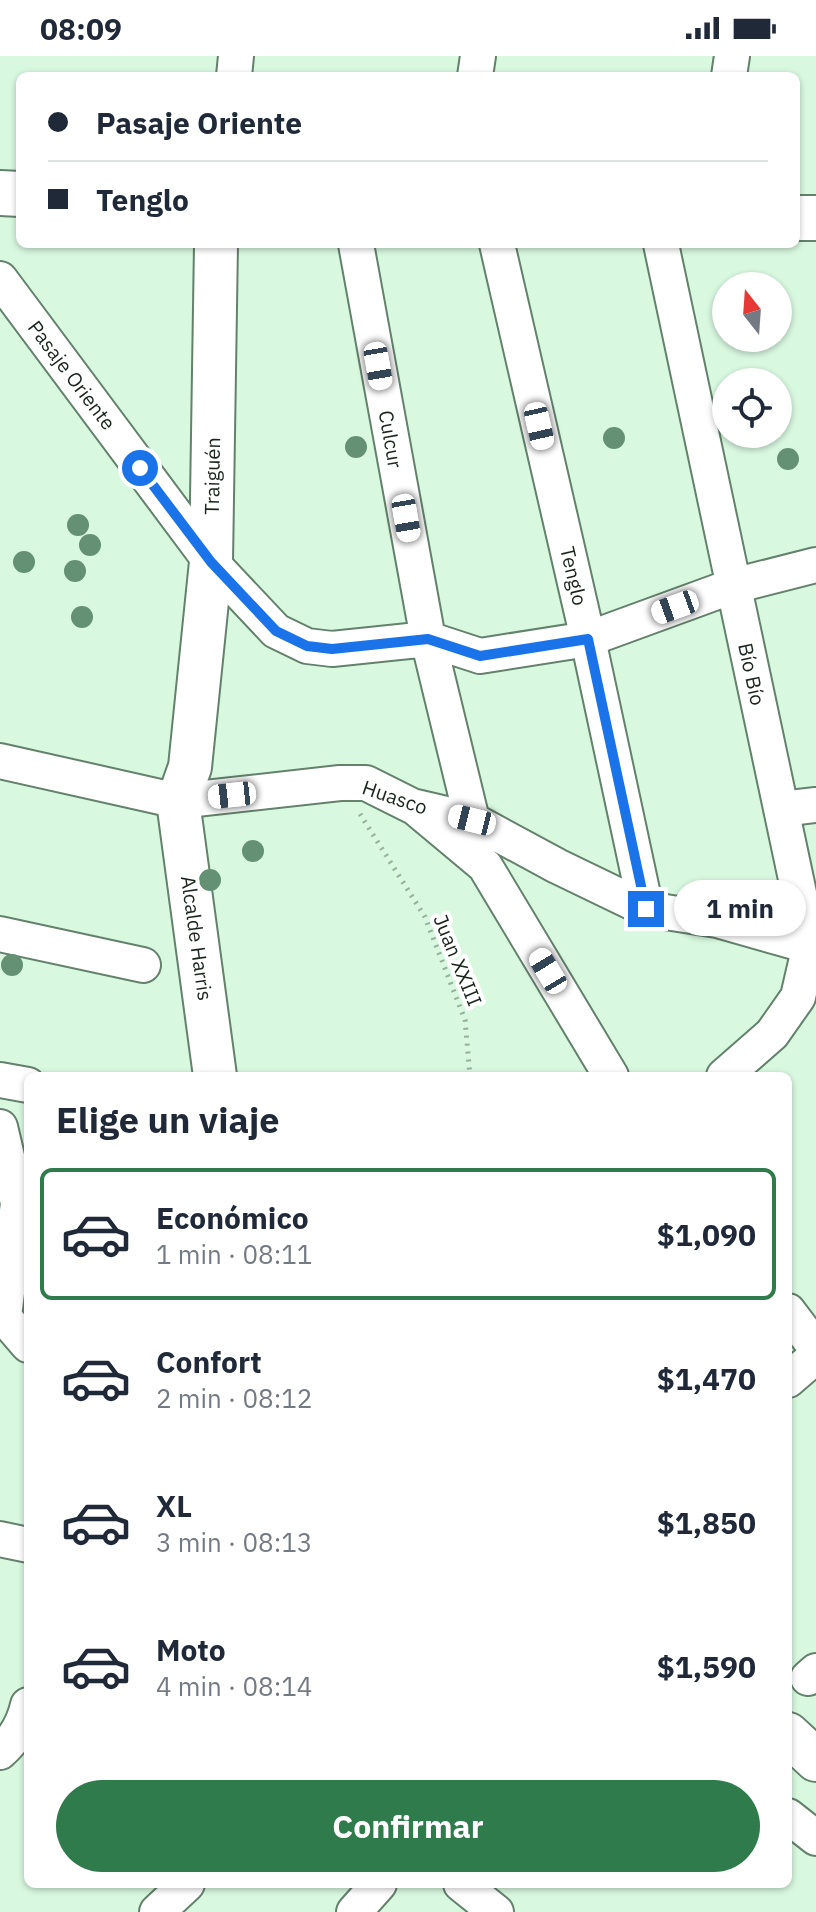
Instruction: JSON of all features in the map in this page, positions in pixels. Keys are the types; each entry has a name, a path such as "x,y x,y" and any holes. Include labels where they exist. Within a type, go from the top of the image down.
{"street":[{"name":"Traiguén","path":"178,801 190,767 211,562 216,248"},
{"name":"Culcur","path":"357,248 428,639 472,820"},
{"name":"Tenglo","path":"498,248 588,639 646,909"},
{"name":"Bío Bío","path":"662,248 813,947 798,997 772,1034 729,1072"},
{"name":"Pasaje Oriente","path":"0,279 211,562 276,631 307,646 332,649 428,639 480,656 588,639 733,586 816,565"},
{"name":"Huasco","path":"0,761 178,801 340,783 366,783 412,806 472,820 646,909 717,920 813,947"},
{"name":"Alcalde Harris","path":"178,801 214,1072"},
{"path":"781,809 816,805"},
{"path":"412,806 485,866 609,1072"},
{"path":"0,934 143,965"},
{"path":"0,1080 24,1084"},
{"path":"0,1127 23,1204 2,1317 24,1341"},
{"path":"792,1316 816,1348"},
{"path":"792,1377 816,1356"},
{"path":"0,1539 24,1544"},
{"path":"0,1752 10,1743 24,1719"},
{"path":"792,1738 816,1760"},
{"path":"792,1819 816,1838"},
{"path":"157,1912 183,1888"},
{"path":"354,1912 375,1888"},
{"path":"466,1888 496,1912"}],"path":[{"name":"Juan XXIII","path":"340,783 425,917 465,1020 470,1072"}],"route":[{"path":"140,468 211,562 276,631 307,646 332,649 428,639 480,656 588,639 646,909"}]}
